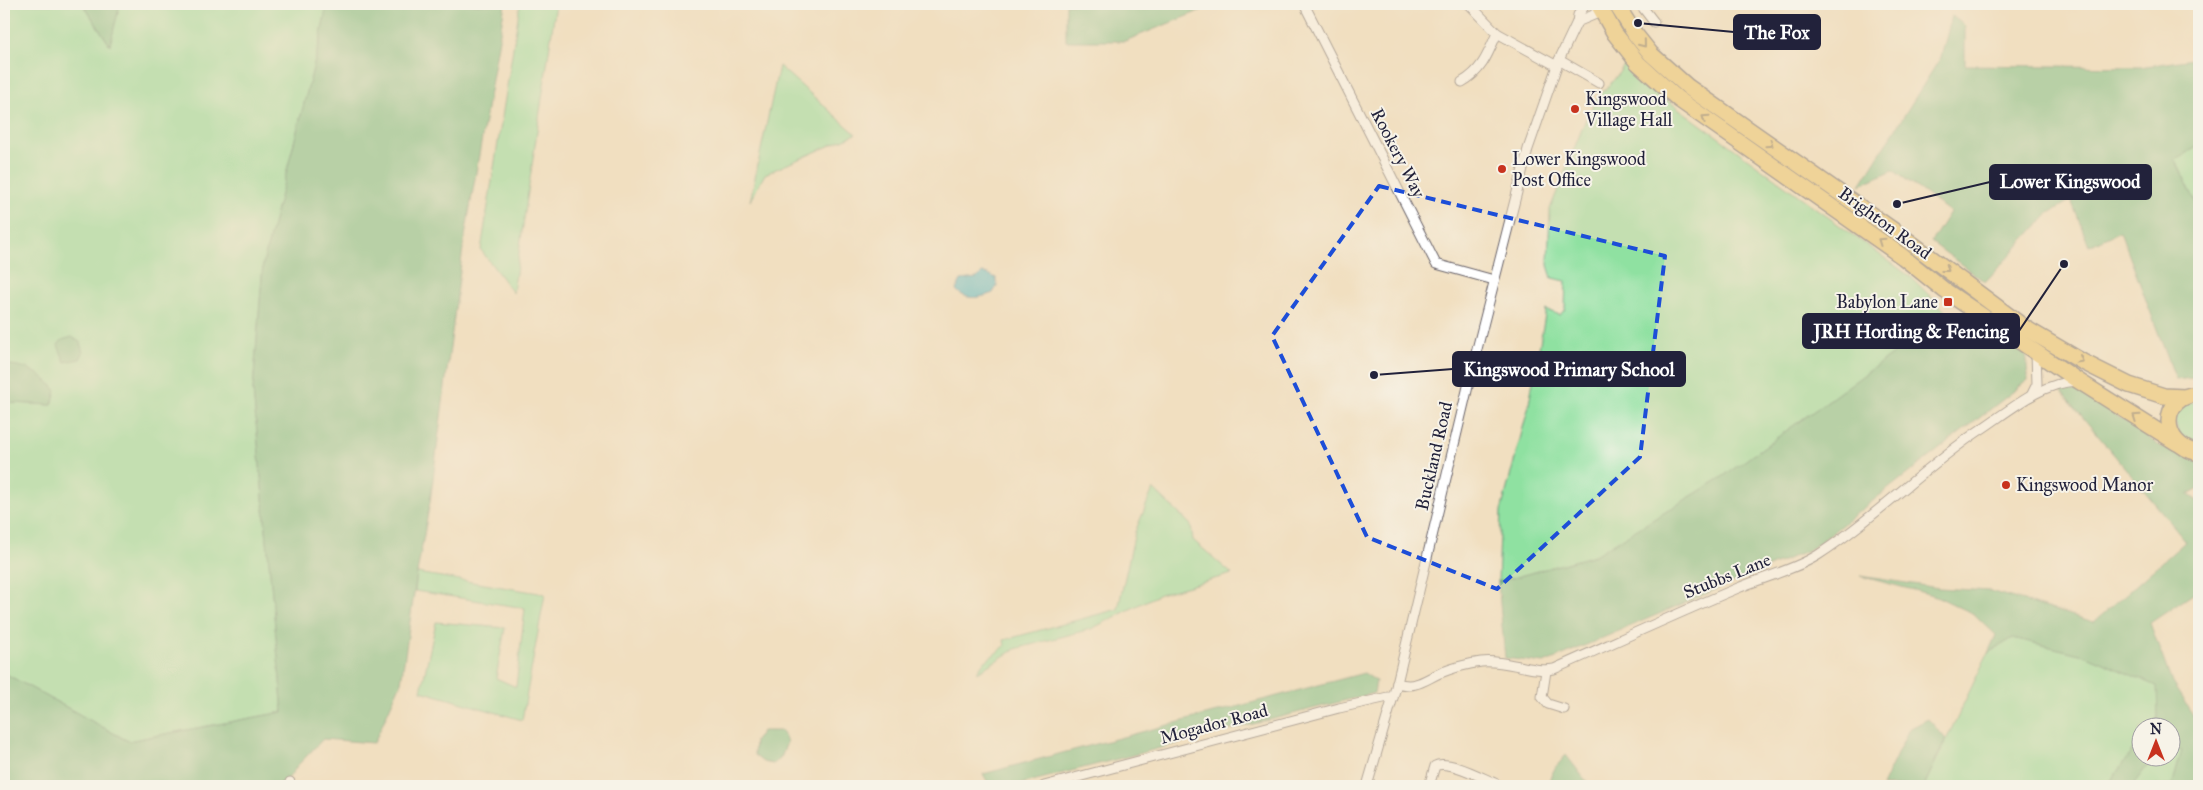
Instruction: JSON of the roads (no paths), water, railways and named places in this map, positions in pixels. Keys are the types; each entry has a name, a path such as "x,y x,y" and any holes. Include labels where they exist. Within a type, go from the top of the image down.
{"highway":[{"name":"Brighton Road","path":"1597,4 1615,34 1638,64 1678,100 1895,251 1944,290 2184,448 2199,453"},
{"name":"Brighton Road","path":"1616,4 1634,34 1651,54 1688,87 1907,240 2025,328 2082,362 2129,385 2164,396 2194,394"},
{"path":"2177,443 2168,428 2173,406 2194,394"}],"street":[{"name":"Rookery Way","path":"1304,4 1436,264 1494,280"},
{"path":"1469,4 1496,33 1599,83"},
{"name":"Buckland Road","path":"1366,786 1397,683 1494,280 1528,150 1558,63 1577,22 1578,14 1586,4"},
{"path":"1577,22 1596,14 1597,4"},
{"path":"1640,4 1654,22"},
{"path":"1462,82 1473,76 1484,62 1496,33"},
{"path":"2031,397 2037,384 2036,352"},
{"name":"Stubbs Lane","path":"1397,683 1410,686 1419,685 1439,674 1483,662 1513,664 1546,670 1554,669 1739,587 1816,556 1966,439 2043,388 2060,382 2078,380"},
{"path":"1546,670 1542,697 1548,704 1564,710"},
{"name":"Mogador Road","path":"1044,786 1339,708 1388,697 1393,698"},
{"path":"1428,786 1435,766 1440,764 1454,766 1496,784"}],"water":[{"path":"982,273 996,278 997,286 993,293 973,298 964,296 956,290 961,280 977,278"}],"place":[{"name":"The Fox","path":"1638,23"},
{"name":"Kingswood Village Hall","path":"1575,109"},
{"name":"Lower Kingswood Post Office","path":"1502,169"},
{"name":"Lower Kingswood","path":"1897,204"},
{"name":"JRH Hording & Fencing","path":"2064,264"},
{"name":"Babylon Lane","path":"1948,302"},
{"name":"Kingswood Primary School","path":"1374,375"},
{"name":"Kingswood Manor","path":"2006,485"}]}
